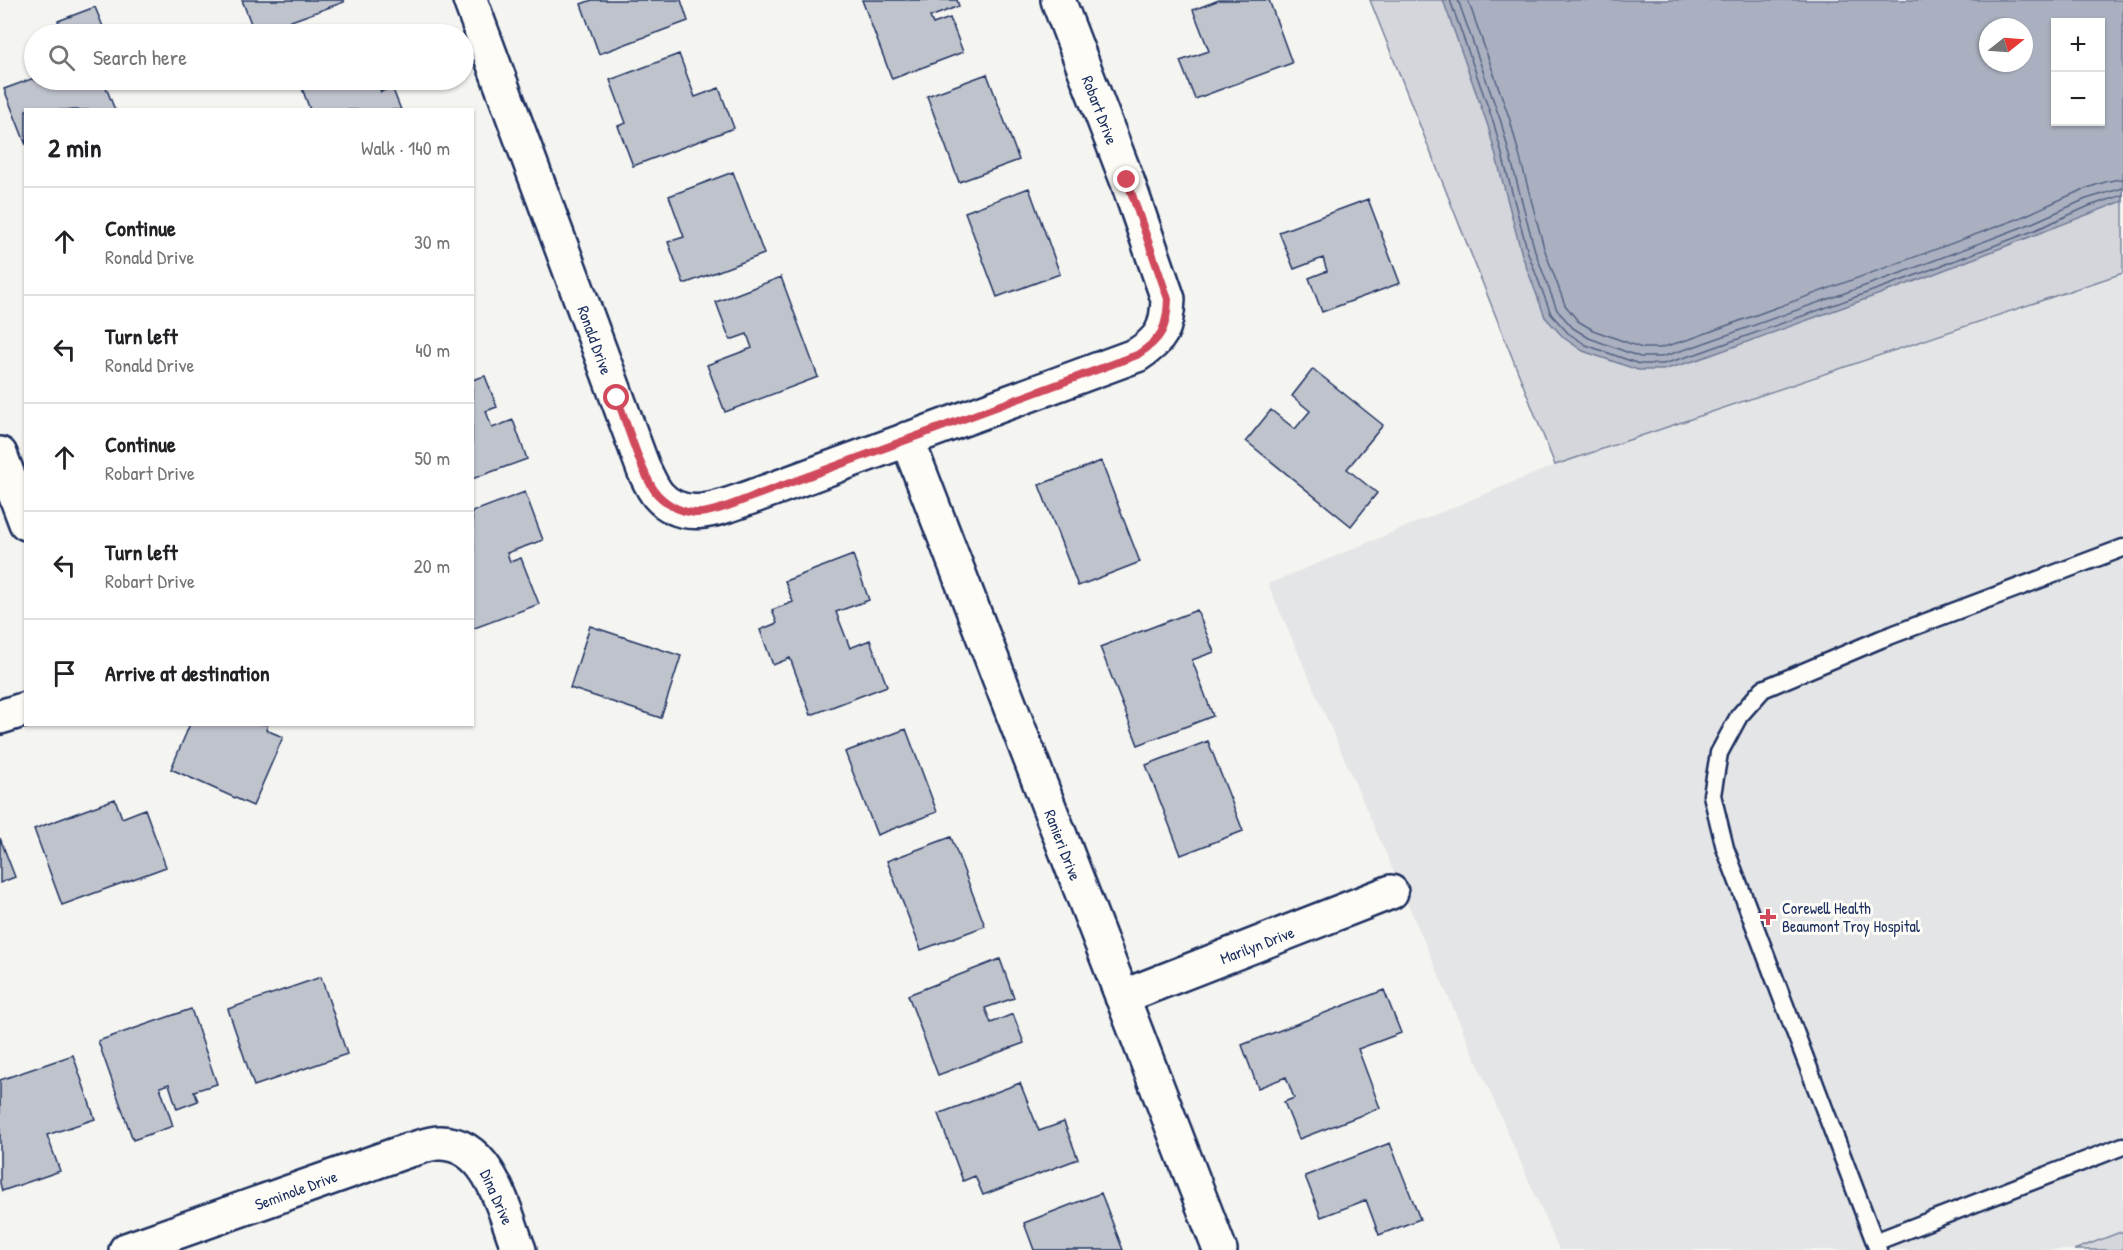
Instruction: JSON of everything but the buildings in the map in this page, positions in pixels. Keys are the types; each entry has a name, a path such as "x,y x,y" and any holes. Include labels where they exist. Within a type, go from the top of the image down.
{"street":[{"name":"Ronald Drive","path":"470,0 624,418 644,470 657,494 673,508 696,513 712,510 907,439"},
{"name":"Robart Drive","path":"907,439 1137,355 1151,346 1161,334 1167,318 1168,299 1127,180 1058,0"},
{"name":"Ranieri Drive","path":"907,439 1220,1250"},
{"path":"0,454 24,518"},
{"path":"0,717 24,709"},
{"name":"Marilyn Drive","path":"1122,997 1391,892"},
{"name":"Seminole Drive","path":"126,1250 409,1150 440,1142 467,1149"},
{"name":"Dina Drive","path":"467,1149 480,1161 491,1178 519,1250"}],"lane":[{"path":"2123,548 1881,639 1764,689 1738,716 1719,753 1712,795 1725,848 1876,1246 2123,1146"}],"shaded area":[{"path":"1370,0 2123,0 2123,273 1555,465"},
{"name":"Corewell Health Beaumont Troy Hospital","path":"2123,272 2123,1250 1559,1250 1268,584 1555,465"},
{"path":"2123,1231 2123,1250 2074,1250"}],"water":[{"path":"1443,0 2123,0 2123,201 1905,285 1697,360 1663,370 1638,370 1583,351 1564,338 1545,317 1522,255 1488,126"}],"place":[{"name":"Corewell Health Beaumont Troy Hospital","path":"1768,917"}],"route":[{"path":"617,398 644,470 657,494 673,508 696,513 757,495 1137,355 1151,346 1161,334 1167,318 1168,299 1127,180"}]}
